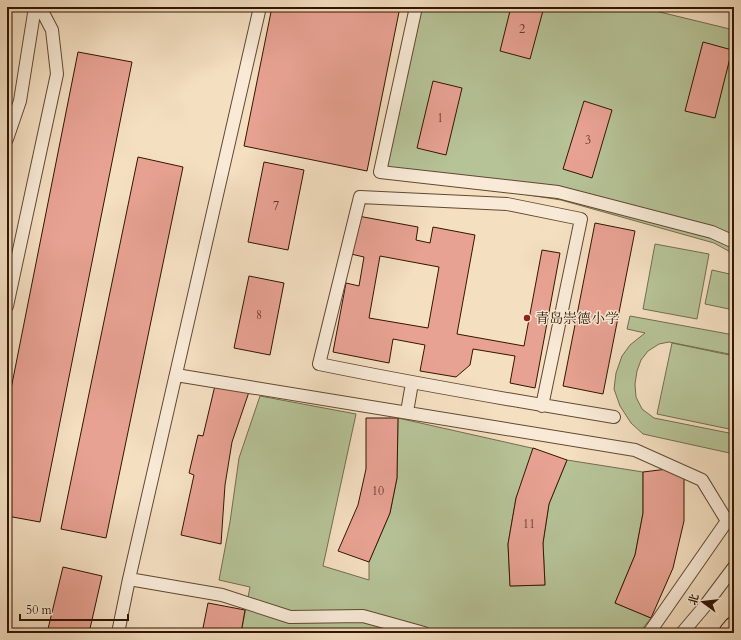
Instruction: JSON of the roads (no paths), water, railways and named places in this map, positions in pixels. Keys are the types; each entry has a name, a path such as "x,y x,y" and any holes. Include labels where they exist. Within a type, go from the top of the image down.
{"highway":[{"path":"729,633 734,627"}],"street":[{"path":"7,138 20,101 35,7"},
{"path":"7,306 57,74 52,30 40,7"},
{"path":"118,633 129,578 260,7"},
{"path":"416,7 380,172 558,192 712,232 734,242"},
{"path":"542,406 581,218 507,204 360,197 319,364 412,383 542,406 614,417"},
{"path":"176,375 635,450 702,480 727,521 649,633"},
{"path":"407,412 412,383"},
{"path":"682,633 734,567"},
{"path":"129,578 222,596 290,617 363,616 424,633"}],"place":[{"name":"青岛崇德小学","path":"527,318"}]}
